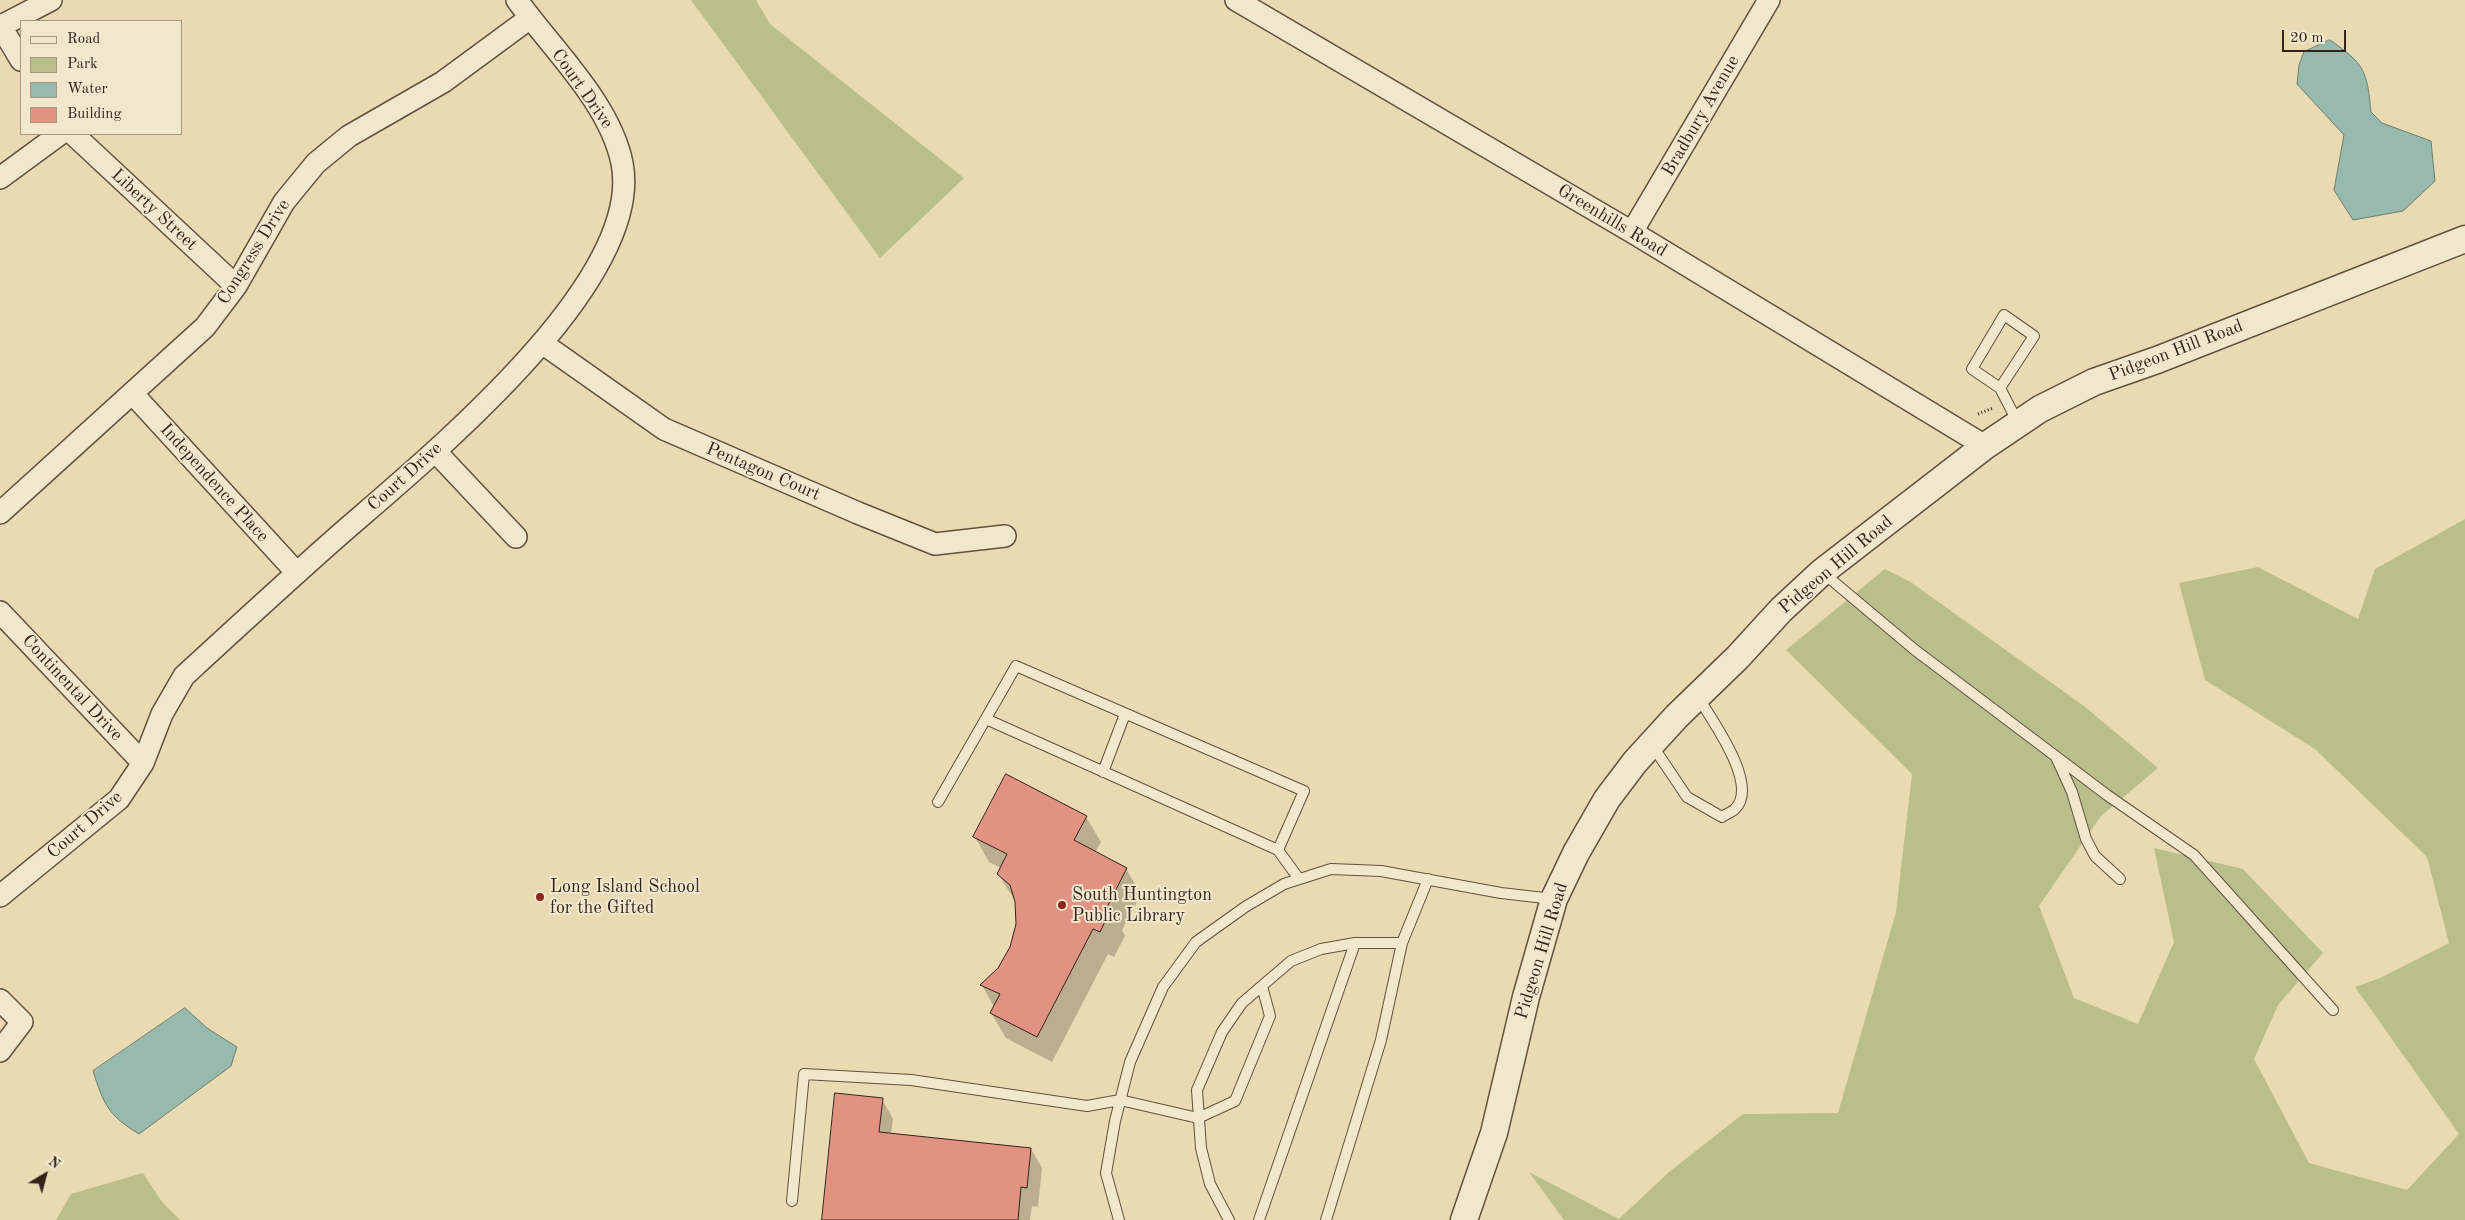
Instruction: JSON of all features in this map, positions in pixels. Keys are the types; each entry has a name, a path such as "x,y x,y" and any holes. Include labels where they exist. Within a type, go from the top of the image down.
{"street":[{"path":"20,58 0,25 51,0"},
{"name":"Court Drive","path":"0,896 119,799 143,763 162,714 184,676 435,451 502,386 542,343 582,291 609,244 624,200 622,165 612,130 596,102 516,0"},
{"name":"Greenhills Road","path":"1236,0 1632,232 1985,446"},
{"name":"Bradbury Avenue","path":"1632,232 1769,0"},
{"name":"Congress Drive","path":"0,513 205,326 236,286 284,202 316,163 349,136 444,82 530,18"},
{"path":"0,178 59,135"},
{"name":"Liberty Street","path":"74,135 236,286"},
{"name":"Pidgeon Hill Road","path":"1464,1220 1494,1134 1526,997 1554,899 1576,854 1607,799 1652,744 1697,696 1738,657 1781,610 1822,572 1985,446 2040,409 2094,382 2157,360 2465,239"},
{"name":"Pentagon Court","path":"542,343 664,429 858,513 935,544 1005,536"},
{"name":"Independence Place","path":"132,393 297,573"},
{"path":"435,451 516,537"},
{"name":"Continental Drive","path":"0,612 143,763"},
{"path":"0,1000 22,1022 0,1051"}],"lane":[{"path":"2000,388 2034,336 2004,315 1972,369 2000,388 2019,424"},
{"path":"1822,572 1915,650 2107,795 2194,855 2333,1010"},
{"path":"938,802 1016,666 1304,791 1278,850"},
{"path":"1652,744 1687,797 1722,817 1736,808 1743,791 1736,760 1697,696"},
{"path":"1103,772 1125,714"},
{"path":"986,719 1278,850 1299,879"},
{"path":"2055,754 2072,792 2086,839 2095,856 2120,879"},
{"path":"1119,1220 1106,1173 1120,1100 1130,1062 1163,986 1196,942 1245,907 1284,884 1330,869 1381,871 1501,893 1554,899"},
{"path":"1326,1220 1382,1040 1402,942 1428,879"},
{"path":"1229,1220 1210,1184 1201,1148 1196,1090 1222,1032 1242,1003 1291,961 1321,949 1355,943 1402,942"},
{"path":"1259,1220 1355,943"},
{"path":"792,1201 804,1074 911,1080 1087,1106 1120,1100 1198,1118 1235,1101 1270,1016 1262,986"}],"green space":[{"path":"691,0 756,0 770,24 964,178 880,258"},
{"path":"2465,519 2465,1220 1564,1220 1529,1172 1619,1219 1669,1172 1743,1114 1838,1113 1896,912 1912,774 1786,650 1885,569 1912,583 2084,706 2158,768 2101,816 2039,906 2074,998 2138,1024 2174,942 2154,848 2243,869 2323,953 2278,1005 2254,1059 2309,1163 2407,1190 2459,1134 2355,987 2380,978 2449,943 2427,857 2315,749 2205,680 2179,583 2258,567 2358,619 2375,569"},
{"path":"143,1173 162,1202 180,1220 56,1220 71,1194"}],"water":[{"path":"2330,40 2351,56 2362,70 2368,87 2371,112 2382,123 2431,141 2435,181 2403,211 2353,220 2334,190 2344,135 2297,84 2299,65 2304,52"},
{"path":"185,1008 207,1028 237,1047 231,1066 139,1134 120,1121 108,1108 100,1093 93,1071"}],"building":[{"name":"South Huntington Public Library","path":"1006,774 1087,816 1074,840 1127,868 1107,907 1111,909 1100,932 1093,929 1037,1037 990,1013 1000,994 980,985 998,968 1010,947 1016,924 1015,902 1010,885 997,874 1007,854 973,837"},
{"path":"835,1093 883,1098 879,1132 1031,1148 1027,1188 1021,1187 1018,1220 822,1220"}],"place":[{"name":"Long Island School for the Gifted","path":"540,897"},
{"name":"South Huntington Public Library","path":"1062,905"}]}
